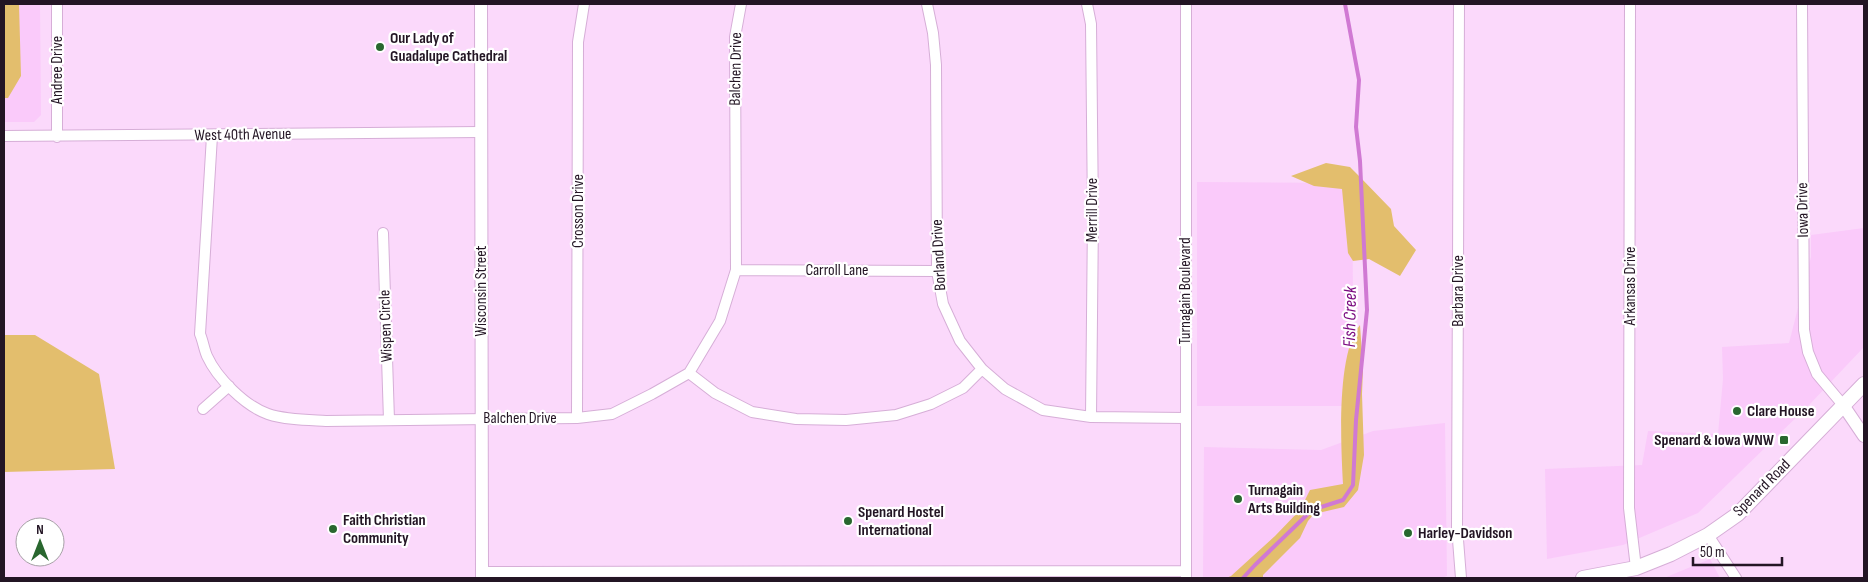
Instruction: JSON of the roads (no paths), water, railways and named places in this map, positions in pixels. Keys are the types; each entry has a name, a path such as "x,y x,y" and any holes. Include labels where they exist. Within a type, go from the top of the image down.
{"main road":[{"name":"Spenard Road","path":"1583,578 1636,568 1671,554 1708,534 1738,514 1864,384"}],"street":[{"name":"Andree Drive","path":"56,136 57,4"},
{"name":"Wisconsin Street","path":"481,4 482,575"},
{"name":"Crosson Drive","path":"577,418 578,42 584,4"},
{"name":"Balchen Drive","path":"212,136 200,334 207,356 218,373 241,399 268,414 326,421 577,418 612,414 690,373 720,321 736,270 735,37 741,4"},
{"name":"Borland Drive","path":"928,4 936,65 937,271 943,304 960,341 982,369 1005,389 1043,410 1091,417 1185,418"},
{"name":"Merrill Drive","path":"1086,4 1091,24 1093,216 1091,417"},
{"name":"Turnagain Boulevard","path":"1186,4 1186,575"},
{"name":"Barbara Drive","path":"1460,4 1457,527 1461,578"},
{"name":"Arkansas Drive","path":"1630,4 1630,508 1636,568"},
{"name":"Iowa Drive","path":"1802,4 1804,330 1808,352 1817,374 1843,405"},
{"name":"West 40th Avenue","path":"4,136 212,136 481,132"},
{"name":"Wispen Circle","path":"383,233 389,420"},
{"name":"Carroll Lane","path":"736,270 937,271"},
{"path":"690,373 715,393 752,412 796,419 846,420 896,415 931,404 963,388 982,369"},
{"path":"203,408 229,386"},
{"path":"1843,405 1864,436"},
{"path":"1708,534 1736,578"},
{"path":"482,575 1186,575"}],"waterway":[{"name":"Fish Creek","path":"1243,578 1312,510 1343,500 1353,485 1356,420 1367,310 1360,161 1356,127 1359,80 1345,4"}],"place":[{"name":"Our Lady of Guadalupe Cathedral","path":"380,47"},
{"name":"Clare House","path":"1737,411"},
{"name":"Spenard & Iowa WNW","path":"1784,440"},
{"name":"Turnagain Arts Building","path":"1238,499"},
{"name":"Spenard Hostel International","path":"848,521"},
{"name":"Faith Christian Community","path":"333,529"},
{"name":"Harley-Davidson","path":"1408,533"}]}
